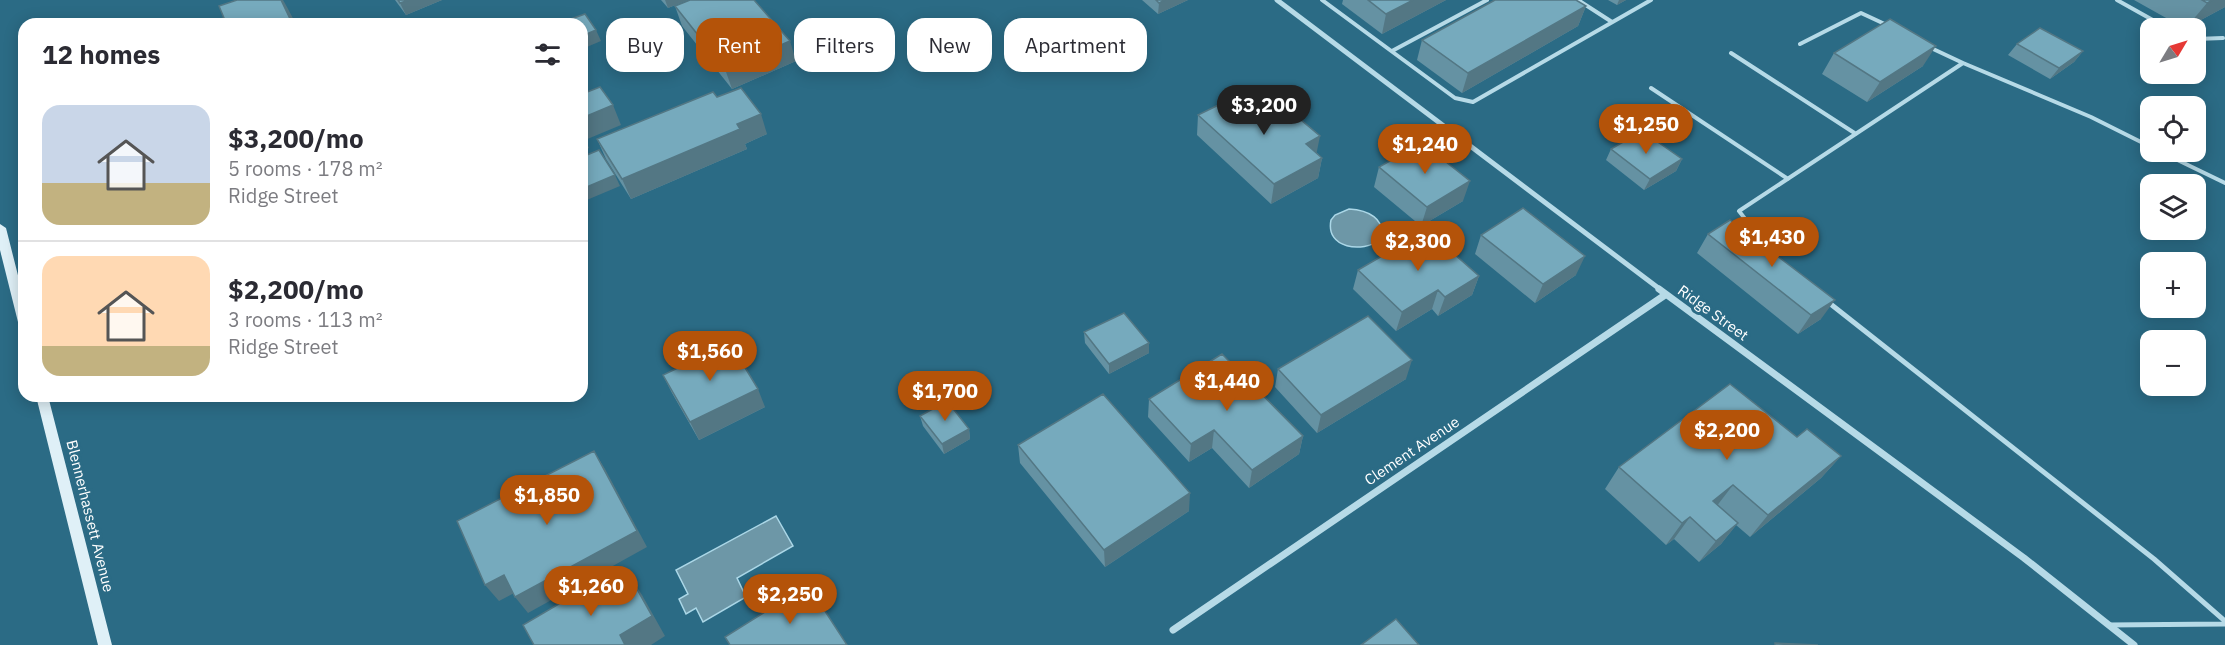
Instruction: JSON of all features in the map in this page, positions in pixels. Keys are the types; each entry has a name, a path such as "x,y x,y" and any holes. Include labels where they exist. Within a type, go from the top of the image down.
{"street":[{"name":"Ridge Street","path":"1277,0 1380,81 1665,295 2027,560 2134,645"},
{"path":"0,228 18,298"},
{"name":"Clement Avenue","path":"1173,630 1665,295"},
{"name":"Blennerhassett Avenue","path":"44,402 105,645"}],"lane":[{"path":"1322,0 1455,98 1473,102 1651,0"},
{"path":"1392,51 1487,0"},
{"path":"1578,0 1612,22"},
{"path":"2117,0 2149,18"},
{"path":"1800,44 1861,13 1892,28"},
{"path":"2206,39 2224,38"},
{"path":"1922,43 1963,63 2091,117 2140,142"},
{"path":"1731,53 1856,134"},
{"path":"1773,255 1739,211 1963,63"},
{"path":"1651,88 1788,179"},
{"path":"2182,162 2225,183"},
{"path":"1827,301 2154,559 2225,622"},
{"path":"2107,625 2225,622"}],"water":[{"path":"1349,209 1369,213 1378,221 1381,226 1380,240 1373,244 1355,247 1347,246 1334,237 1331,220 1335,215"},
{"path":"776,516 793,546 737,578 746,597 703,622 696,608 686,614 679,599 688,594 676,570"}],"building":[{"path":"237,0 281,0 290,18 224,18 219,6"},
{"path":"690,0 754,0 770,18 696,18 696,32 675,6"},
{"path":"1368,0 1413,0 1386,14"},
{"path":"1495,0 1576,0 1586,6 1468,73 1422,40"},
{"path":"585,14 588,18 574,18"},
{"path":"588,18 596,30 588,33"},
{"path":"1890,19 1936,46 1880,82 1834,53"},
{"path":"2040,28 2083,51 2059,68 2017,44"},
{"path":"782,32 790,41 782,44"},
{"path":"600,87 613,105 588,115 588,92"},
{"path":"741,88 761,114 737,124 740,129 622,179 597,139 713,92 717,97"},
{"path":"1247,91 1276,116 1289,110 1320,136 1306,144 1322,158 1274,184 1198,115"},
{"path":"1642,131 1682,159 1650,179 1611,149"},
{"path":"1422,143 1470,181 1427,207 1379,167"},
{"path":"599,150 615,175 588,186 588,155"},
{"path":"1523,208 1585,256 1543,284 1481,235"},
{"path":"1730,220 1835,300 1811,315 1708,234"},
{"path":"1427,230 1479,276 1445,297 1438,290 1402,312 1358,270"},
{"path":"1124,313 1149,343 1109,364 1084,332"},
{"path":"1368,316 1412,360 1321,415 1278,369"},
{"path":"730,343 758,389 690,422 663,375"},
{"path":"1222,354 1303,436 1252,470 1214,430 1191,444 1149,399"},
{"path":"1730,384 1797,437 1807,429 1841,456 1768,515 1733,485 1713,501 1738,523 1716,541 1690,517 1682,523 1619,467"},
{"path":"1103,394 1190,493 1104,550 1018,445"},
{"path":"947,401 969,429 942,444 920,416"},
{"path":"594,451 637,531 515,597 504,575 485,585 457,521"},
{"path":"629,575 652,616 620,635 625,645 534,645 523,625 591,585 597,594"},
{"path":"808,585 847,645 730,645 725,637"},
{"path":"1396,619 1419,645 1361,645"},
{"path":"1775,643 1818,645 1775,645"}]}
